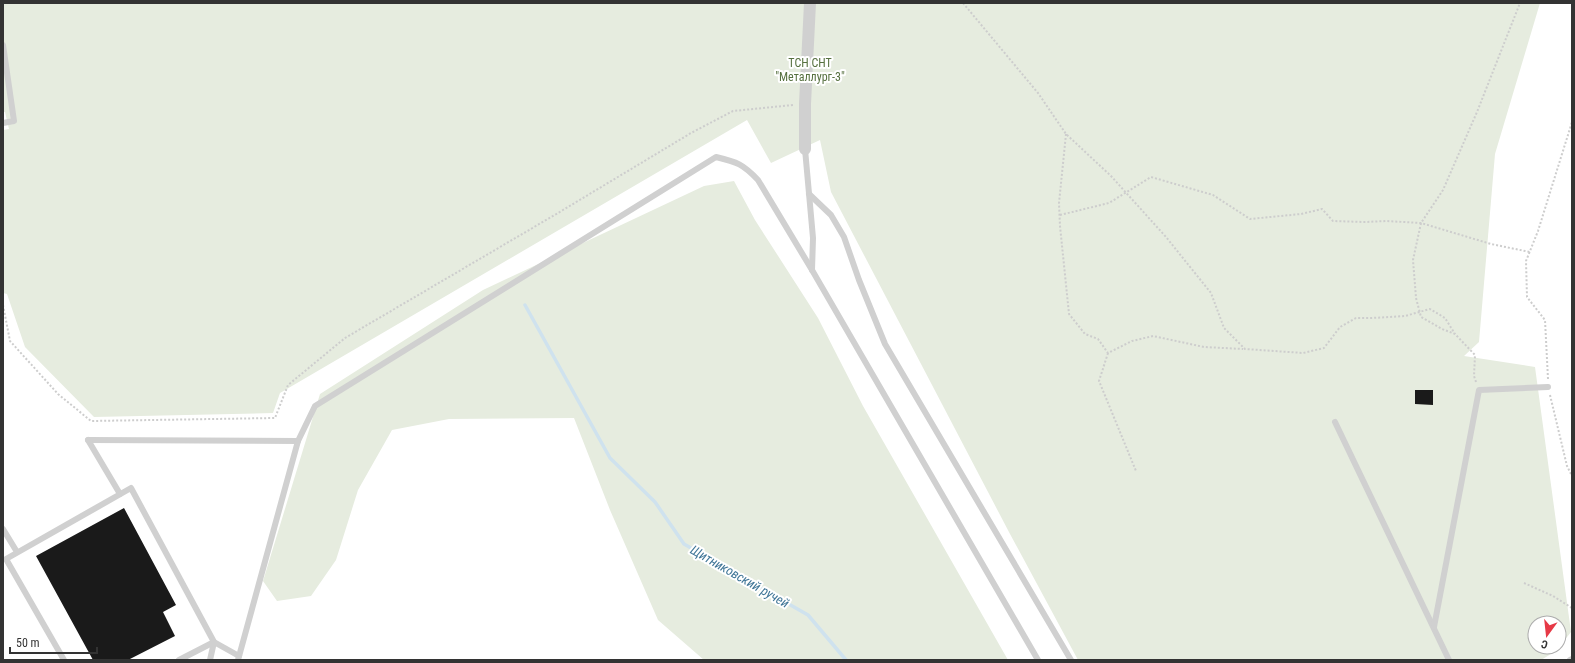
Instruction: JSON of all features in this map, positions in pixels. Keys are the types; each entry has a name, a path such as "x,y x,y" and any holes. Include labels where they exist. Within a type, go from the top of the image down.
{"street":[{"path":"805,149 805,104 810,3"}],"lane":[{"path":"3,44 14,121 3,123"},
{"path":"805,149 813,238 812,270"},
{"path":"64,660 5,558 131,488 214,642 239,658 298,441 315,406 716,157 734,161 747,167 758,180 812,270 1038,660"},
{"path":"809,194 832,216 844,237 859,280 885,344 1071,660"},
{"path":"1434,627 1479,390 1548,387"},
{"path":"1335,422 1449,660"},
{"path":"120,494 88,440 298,441"},
{"path":"3,529 17,552"},
{"path":"180,660 214,642"},
{"path":"210,660 214,642"}],"path":[{"path":"963,3 1034,87 1066,134 1112,176 1166,237 1211,293 1224,328 1245,349"},
{"path":"1455,334 1442,329 1421,317 1416,298 1413,260 1421,223 1443,190 1477,112 1520,3"},
{"path":"3,305 10,341 58,394 91,421 276,418 288,385 345,338 558,214 690,133 733,111 805,104"},
{"path":"1572,122 1538,231 1526,261 1527,297 1545,320 1548,387 1567,466 1572,476"},
{"path":"1066,134 1059,203 1069,314 1085,334 1098,339 1108,353"},
{"path":"1060,215 1109,203 1151,177 1213,196 1250,219 1301,214 1322,209 1333,221 1386,221 1421,223 1491,244 1530,252"},
{"path":"1136,472 1098,380 1108,353 1132,341 1153,336 1204,347 1303,353 1324,348 1340,327 1356,318 1406,316 1430,308 1445,318 1455,334 1475,355 1474,376 1479,390"},
{"path":"1524,583 1553,596 1572,608"}],"green space":[{"name":"ТСН СНТ \"Металлург-3\"","path":"3,3 1540,3 1495,154 1479,342 1464,356 1535,367 1571,632 1567,637 1567,615 1527,615 1527,655 1549,655 1541,660 1078,660 1010,534 831,192 820,140 771,163 747,120 280,393 273,413 94,417 25,347 7,294 3,293 3,130 9,129 5,112 3,112"},
{"path":"734,181 755,220 818,318 863,406 1008,660 704,660 658,620 610,510 574,418 449,419 392,430 358,490 336,560 311,596 277,601 263,581 320,394 483,290 704,186"}],"building":[{"path":"1415,390 1433,390 1433,405 1415,404"},
{"path":"124,508 176,605 163,612 175,636 128,660 93,660 36,556"}],"waterway":[{"name":"Щитниковский ручей","path":"525,305 610,458 655,502 684,544 808,615 846,660"}]}
